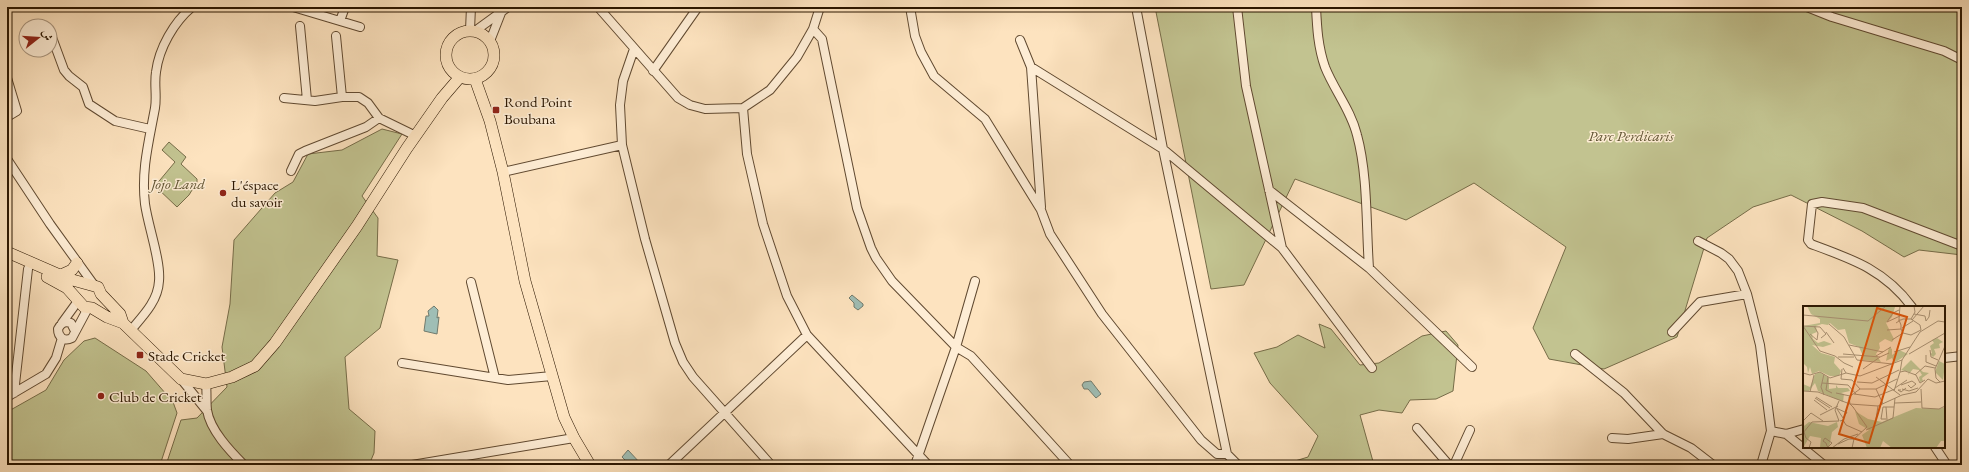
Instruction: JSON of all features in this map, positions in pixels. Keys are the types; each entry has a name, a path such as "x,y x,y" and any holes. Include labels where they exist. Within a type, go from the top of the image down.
{"main road":[{"path":"455,74 445,58 446,49 454,35 462,31 473,30 484,34 490,41 493,48 493,63 479,77"},
{"path":"455,74 479,77"},
{"path":"7,252 61,275 98,287 101,294 120,314 127,326 181,379 206,384 232,378 255,366 275,343 357,226 442,98 455,74"},
{"path":"479,77 503,172 525,281 552,376 564,417 574,438 590,465"},
{"path":"7,260 61,284 78,300 81,305 127,326"},
{"path":"61,275 72,270 77,263"},
{"path":"78,300 78,290 90,285"},
{"path":"90,308 100,303 101,294"}],"street":[{"path":"127,326 147,310 157,291 159,281 148,223 144,190 144,167 157,95 156,71 162,52 178,21 192,7"},
{"path":"293,7 360,27"},
{"path":"340,21 345,7"},
{"path":"471,7 473,30 505,10"},
{"path":"598,7 678,98 690,105 705,109 743,108 770,90 797,57 813,29 820,7"},
{"path":"653,71 698,7"},
{"path":"910,7 915,36 921,52 934,76 985,119 1041,210 1050,234 1102,314 1201,440 1217,454 1227,454"},
{"path":"1136,7 1163,149 1227,454 1238,465"},
{"path":"1237,7 1246,86 1282,248"},
{"path":"1316,7 1317,36 1321,53 1326,68 1351,116 1358,136 1364,182 1369,268"},
{"path":"1807,7 1832,17 1944,51 1962,60"},
{"path":"490,41 505,10"},
{"path":"300,26 307,100"},
{"path":"813,29 822,39 857,208 876,258 892,281 956,347 972,356 1070,465"},
{"path":"336,36 342,97"},
{"path":"1020,40 1031,67 1041,210"},
{"path":"634,49 622,81 620,105 622,145 645,239 675,343 683,362 693,377 771,465"},
{"path":"58,54 64,70 69,76 83,86 89,104 115,122 150,129"},
{"path":"1031,67 1163,149 1282,248 1372,368"},
{"path":"7,78 17,111 7,117"},
{"path":"284,98 324,100 342,97 359,97 368,103 379,118 416,136"},
{"path":"743,108 747,154 763,224 787,296 807,335 928,465"},
{"path":"291,171 299,154 366,127 379,118"},
{"path":"503,172 622,145"},
{"path":"7,159 77,263 90,285"},
{"path":"1269,190 1369,268 1472,367"},
{"path":"1911,306 1895,287 1872,269 1811,244 1808,240 1812,204 1822,202 1863,208 1962,246"},
{"path":"1698,241 1728,259 1738,271 1747,294 1760,345 1771,431 1761,465"},
{"path":"10,395 28,269"},
{"path":"915,465 956,347 975,281"},
{"path":"471,282 496,378"},
{"path":"1672,332 1700,302 1747,294"},
{"path":"78,300 58,329 58,332 62,338 69,339 74,335 90,308"},
{"path":"62,323 71,323 75,331"},
{"path":"669,465 807,335"},
{"path":"10,395 46,374 52,367 62,338"},
{"path":"1575,354 1624,393 1663,434 1691,448 1713,465"},
{"path":"1947,358 1962,356"},
{"path":"402,363 508,380 552,376"},
{"path":"181,379 207,411 212,424 219,435 244,465"},
{"path":"206,384 207,411"},
{"path":"1417,428 1449,465"},
{"path":"1771,431 1786,434 1803,429"},
{"path":"1454,465 1470,430"},
{"path":"1612,438 1628,439 1663,434"},
{"path":"1786,434 1803,448"},
{"path":"412,465 574,438"},
{"path":"1803,448 1824,465"},
{"path":"1936,448 1947,465"}],"green space":[{"name":"Parc Perdicaris","path":"1155,7 1213,9 1215,7 1962,7 1962,255 1919,250 1904,257 1862,231 1791,195 1753,207 1707,238 1677,337 1604,369 1549,359 1533,328 1566,247 1474,183 1406,220 1295,179 1244,285 1211,289"},
{"path":"382,129 402,134 362,196 378,218 377,256 398,260 380,328 345,357 349,409 375,431 374,453 369,465 166,465 181,420 197,418 227,387 222,347 230,304 234,240 275,193 293,182 308,154 342,150"},
{"name":"Jojo Land","path":"169,142 186,157 181,164 197,179 197,182 189,195 177,207 155,186 175,162 162,150"},
{"path":"1319,324 1331,329 1360,365 1379,363 1422,336 1446,331 1458,345 1453,391 1436,399 1410,400 1402,413 1379,410 1360,415 1374,465 1282,465 1308,457 1318,436 1270,383 1254,353 1277,347 1298,335 1325,348"},
{"name":"Club de Cricket","path":"95,338 146,371 173,402 177,413 160,465 7,465 7,412 46,390 64,360 84,341"}],"water":[{"path":"852,295 863,304 863,306 858,310 854,307 854,303 849,298"},
{"path":"434,306 438,310 437,318 439,317 437,334 424,331 426,316 429,316 428,311"},
{"path":"1091,381 1101,394 1096,398 1088,389 1084,389 1082,385 1084,382"},
{"path":"628,450 641,464 630,465 622,457"}],"place":[{"name":"Rond Point Boubana","path":"496,110"},
{"name":"L'éspace du savoir","path":"223,193"},
{"name":"Stade Cricket","path":"140,355"},
{"name":"Club de Cricket","path":"101,396"}]}
